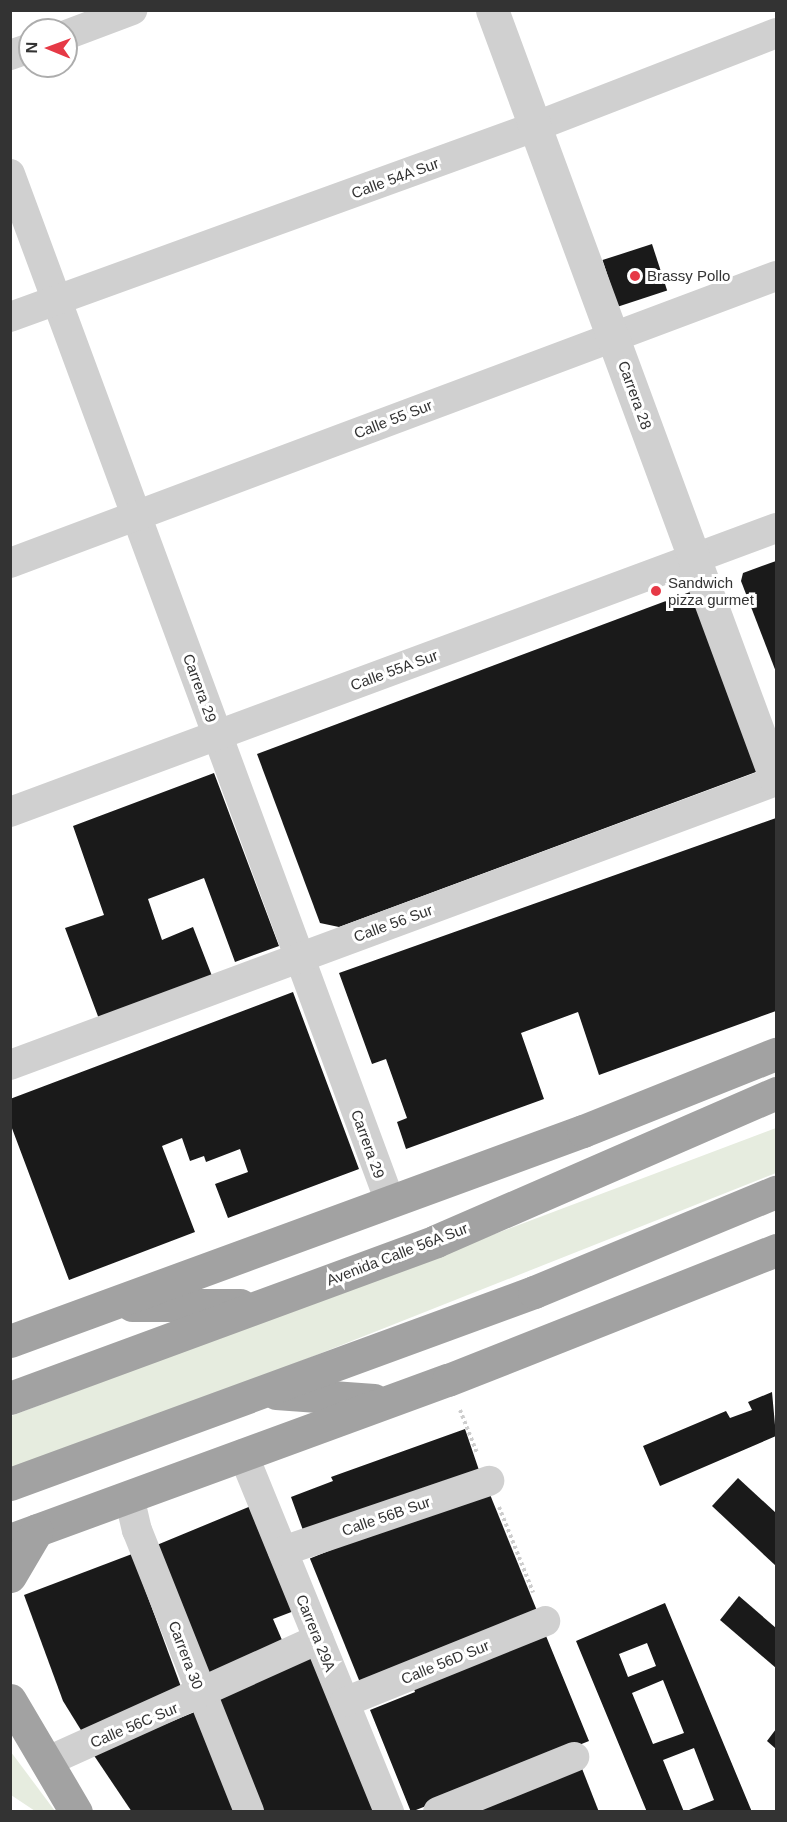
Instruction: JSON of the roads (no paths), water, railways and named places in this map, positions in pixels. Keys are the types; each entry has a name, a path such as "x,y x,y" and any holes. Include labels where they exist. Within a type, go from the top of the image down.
{"highway":[{"path":"10,1341 390,1202 777,1054"},
{"name":"Avenida Calle 56A Sur","path":"10,1398 436,1241 777,1093"},
{"path":"10,1484 555,1284 777,1192"},
{"path":"10,1576 24,1535 385,1401 777,1250"},
{"path":"110,1305 262,1305"},
{"path":"263,1392 385,1401"},
{"path":"10,1700 76,1812"}],"street":[{"path":"78,30 132,10"},
{"name":"Carrera 28","path":"492,10 777,781"},
{"name":"Calle 54A Sur","path":"10,316 534,127 777,33"},
{"name":"Carrera 29","path":"10,174 390,1202"},
{"name":"Calle 55 Sur","path":"10,563 777,276"},
{"name":"Calle 55A Sur","path":"10,812 777,528"},
{"name":"Calle 56 Sur","path":"10,1065 777,781"},
{"name":"Carrera 29A","path":"243,1454 389,1812"},
{"name":"Calle 56B Sur","path":"283,1551 489,1480"},
{"name":"Carrera 30","path":"129,1496 137,1530 249,1812"},
{"name":"Calle 56D Sur","path":"345,1702 545,1621"},
{"name":"Calle 56C Sur","path":"46,1762 201,1695 318,1639"},
{"path":"438,1812 574,1757"}],"place":[{"name":"Brassy Pollo","path":"635,276"},
{"name":"Sandwich pizza gurmet","path":"656,591"}]}
